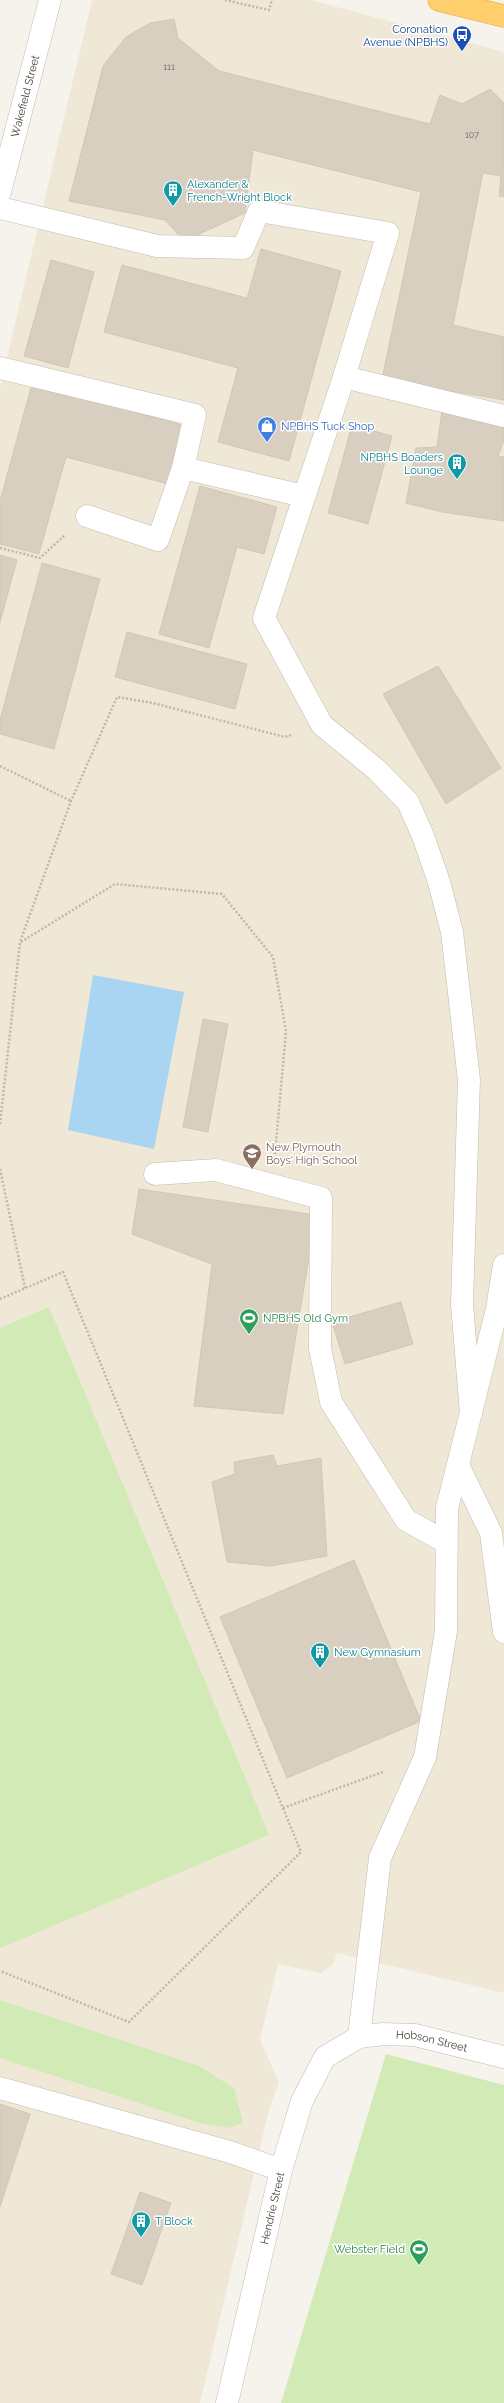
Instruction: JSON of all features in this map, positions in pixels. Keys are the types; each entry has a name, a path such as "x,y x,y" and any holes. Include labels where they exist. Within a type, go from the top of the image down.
{"highway":[{"path":"439,0 504,16"}],"street":[{"name":"Wakefield Street","path":"0,192 50,0"},
{"path":"0,208 157,246 243,248 259,211 388,234 344,377 264,618 322,725 377,770 408,802 423,836 439,882 452,932 469,1080 462,1304 471,1414"},
{"path":"0,368 195,415 183,468 158,540 87,516"},
{"path":"344,377 504,416"},
{"path":"183,468 304,496"},
{"path":"155,1174 216,1170 321,1198 320,1348 331,1402 406,1520 446,1542"},
{"path":"359,2037 380,1858 425,1757 446,1631 447,1508 497,1309 504,1264"},
{"path":"458,1465 491,1533 504,1632"},
{"name":"Hobson Street","path":"359,2037 383,2034 415,2035 504,2057"},
{"name":"Hendrie Street","path":"228,2403 281,2170 302,2101 325,2057 359,2037"},
{"path":"0,2088 230,2152 281,2170"}],"path":[{"path":"225,0 269,10 272,0"},
{"path":"0,548 40,558 87,516"},
{"path":"0,1124 20,942 71,802 117,697 153,703 285,737 322,725"},
{"path":"0,766 71,802"},
{"path":"20,942 115,884 222,894 273,957 286,1031 272,1185"},
{"path":"0,1169 25,1288"},
{"path":"0,1299 63,1272 300,1852 129,2022 0,1971"},
{"path":"282,1808 425,1757"}],"shaded area":[{"name":"New Plymouth Boys' High School","path":"92,0 311,0 504,52 504,1993 337,1953 333,1964 321,1973 278,1964 260,2040 279,2082 268,2114 200,2403 0,2403 0,387"}],"green space":[{"path":"49,1307 269,1835 0,1948 0,1328"},
{"path":"0,2000 199,2066 234,2088 243,2123 228,2128 200,2123 0,2058"},
{"name":"Webster Field","path":"386,2054 504,2085 504,2403 281,2403"}],"water":[{"path":"93,975 184,992 154,1149 68,1130"}],"building":[{"name":"Alexander & French-Wright Block","path":"174,19 178,38 219,71 430,124 440,95 462,104 490,89 504,103 504,197 499,196 501,176 483,173 453,325 504,337 504,400 382,379 421,192 253,150 245,213 184,241 165,220 69,201 103,66 126,37 150,23"},
{"path":"261,249 341,271 289,461 218,442 238,368 104,332 122,265 247,298"},
{"path":"51,260 94,272 68,368 24,356"},
{"path":"32,384 189,427 172,485 66,457 39,554 0,544 0,501"},
{"name":"NPBHS Boaders Lounge","path":"442,410 504,424 504,441 498,456 504,457 504,521 442,512 406,503 416,448 437,447"},
{"path":"352,425 392,436 368,524 328,513"},
{"path":"200,486 277,507 264,554 237,547 209,648 159,634"},
{"path":"0,555 17,560 0,622"},
{"path":"42,563 100,579 54,749 0,734 0,720"},
{"path":"127,632 247,664 235,709 115,677"},
{"path":"438,666 501,768 446,804 383,694"},
{"path":"203,1019 228,1024 208,1132 183,1127"},
{"name":"NPBHS Old Gym","path":"139,1189 316,1215 283,1414 194,1406 212,1264 132,1234"},
{"path":"401,1302 413,1344 345,1364 332,1322"},
{"path":"273,1455 277,1466 321,1458 327,1556 271,1566 227,1562 212,1482 235,1474 234,1462"},
{"name":"New Gymnasium","path":"354,1560 421,1721 287,1778 220,1617"},
{"path":"0,2104 30,2114 0,2207"},
{"name":"T Block","path":"140,2192 171,2203 142,2285 111,2274"}],"place":[{"name":"Coronation Avenue (NPBHS)","path":"462,52"},
{"name":"Alexander & French-Wright Block","path":"173,207"},
{"name":"NPBHS Tuck Shop","path":"267,443"},
{"name":"NPBHS Boaders Lounge","path":"457,480"},
{"name":"New Plymouth Boys' High School","path":"252,1170"},
{"name":"NPBHS Old Gym","path":"249,1335"},
{"name":"New Gymnasium","path":"320,1669"},
{"name":"T Block","path":"141,2238"},
{"name":"Webster Field","path":"419,2266"}]}
